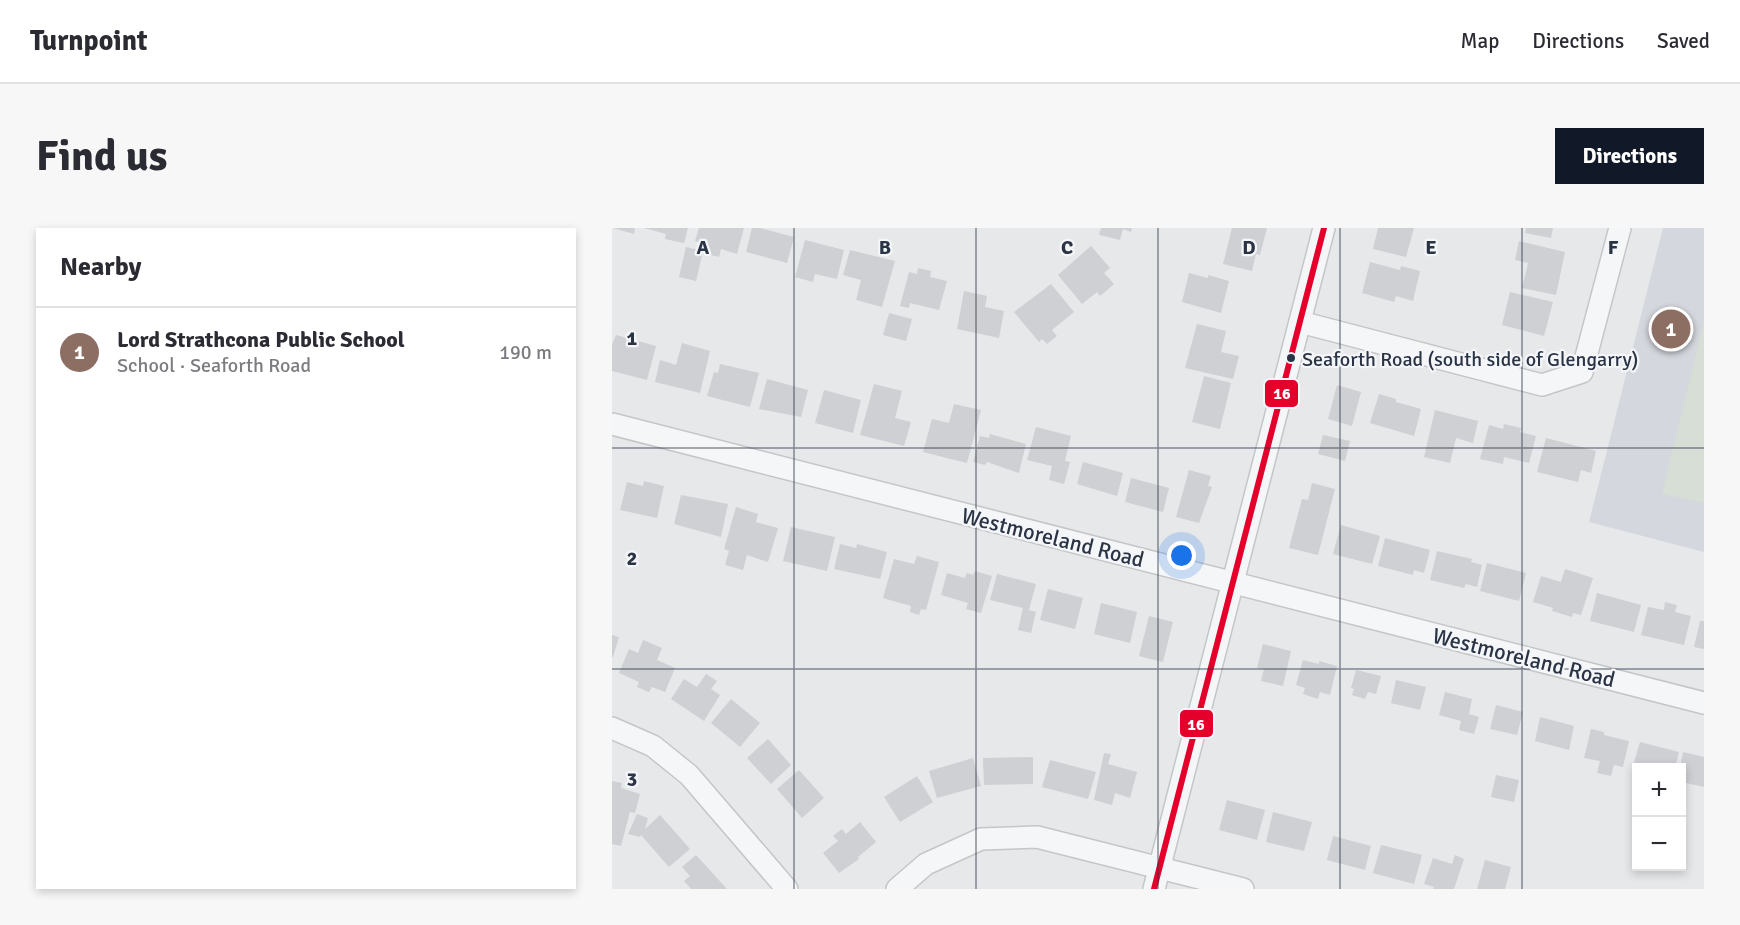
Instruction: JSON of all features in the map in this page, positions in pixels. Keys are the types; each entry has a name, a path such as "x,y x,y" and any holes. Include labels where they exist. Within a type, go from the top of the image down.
{"street":[{"path":"1154,889 1324,228"},
{"path":"1300,322 1542,385 1582,372 1620,228"},
{"name":"Westmoreland Road","path":"612,424 1704,703"},
{"path":"612,728 653,746 689,775 787,889"},
{"path":"897,889 926,864 981,839 1037,837 1243,889"}],"shaded area":[{"path":"1663,228 1704,228 1704,552 1589,522"},
{"path":"1704,320 1704,503 1662,494"}],"building":[{"path":"613,228 635,228 634,234"},
{"path":"644,228 688,228 684,243 665,239 666,234"},
{"path":"699,228 744,228 737,254 721,249 719,257 703,253 705,244 695,241"},
{"path":"752,228 794,237 787,263 746,252"},
{"path":"1101,228 1132,228 1131,232 1123,229 1120,240 1099,235"},
{"path":"1232,228 1267,228 1260,255 1256,254 1252,271 1223,264"},
{"path":"1378,228 1414,228 1406,257 1373,249"},
{"path":"1526,228 1553,228 1551,238 1525,233"},
{"path":"805,240 844,250 837,279 815,274 813,282 795,277"},
{"path":"1519,241 1565,252 1556,295 1522,288 1528,263 1515,260"},
{"path":"1091,246 1110,268 1104,273 1114,284 1100,296 1097,292 1082,304 1058,275"},
{"path":"686,247 703,251 696,281 679,277"},
{"path":"850,250 895,261 882,307 856,300 861,280 843,275"},
{"path":"1370,262 1400,270 1401,266 1420,271 1413,301 1396,296 1394,302 1362,293"},
{"path":"918,268 931,271 930,277 947,281 939,310 910,303 909,308 900,306 909,272 917,274"},
{"path":"1189,273 1229,281 1221,313 1182,302"},
{"path":"1051,284 1074,312 1052,330 1057,336 1047,344 1042,339 1039,342 1014,312"},
{"path":"964,291 987,296 985,307 1004,311 999,338 957,329"},
{"path":"1510,292 1553,302 1544,336 1502,325"},
{"path":"889,313 912,319 906,341 883,335"},
{"path":"1197,324 1226,331 1221,352 1239,356 1233,379 1185,368"},
{"path":"616,335 656,346 647,380 612,371 612,345"},
{"path":"682,343 710,351 700,393 655,382 660,360 676,365"},
{"path":"720,364 759,373 750,407 707,396 714,372 718,373"},
{"path":"1204,376 1231,383 1220,429 1192,422"},
{"path":"767,379 808,390 801,417 759,409"},
{"path":"874,384 902,391 895,418 911,422 904,446 860,435"},
{"path":"1337,385 1361,392 1352,426 1328,419"},
{"path":"824,390 861,400 853,433 815,423"},
{"path":"1379,394 1396,399 1396,402 1421,409 1414,436 1370,423"},
{"path":"954,404 981,410 967,463 923,452 932,419 949,423"},
{"path":"1435,410 1478,421 1473,443 1456,438 1450,463 1424,457"},
{"path":"1504,424 1521,428 1520,432 1536,436 1529,463 1504,457 1503,464 1480,459 1489,425 1503,429"},
{"path":"1036,427 1071,436 1065,461 1070,462 1064,484 1049,480 1052,466 1027,460"},
{"path":"990,434 1026,444 1019,473 987,462 985,465 973,462 980,436 989,438"},
{"path":"1323,435 1350,441 1345,461 1318,454"},
{"path":"1546,438 1596,451 1591,473 1581,470 1578,482 1537,472"},
{"path":"1083,462 1123,473 1117,496 1077,484"},
{"path":"1189,470 1211,476 1208,486 1212,487 1199,523 1176,517"},
{"path":"1131,478 1169,488 1163,512 1125,502"},
{"path":"644,481 664,486 657,518 620,510 627,482 643,486"},
{"path":"1312,483 1335,489 1318,555 1289,548 1302,499 1308,500"},
{"path":"681,495 728,504 721,537 674,524"},
{"path":"736,507 758,514 756,522 778,528 768,562 747,555 743,570 725,565 729,551 724,549"},
{"path":"1341,525 1380,536 1372,564 1333,554"},
{"path":"791,527 835,537 827,571 783,561"},
{"path":"1385,538 1430,550 1424,573 1414,570 1413,575 1378,566"},
{"path":"840,544 856,548 857,544 887,552 880,579 834,569"},
{"path":"1437,551 1472,559 1471,562 1482,565 1477,587 1466,584 1464,588 1430,580"},
{"path":"917,556 939,562 926,610 921,609 919,615 910,612 911,606 883,598 894,559 914,564"},
{"path":"1487,563 1526,573 1519,601 1480,591"},
{"path":"1565,569 1593,578 1581,615 1573,613 1572,617 1533,602 1541,576 1561,582"},
{"path":"975,571 992,576 981,613 966,609 968,603 941,595 947,573 965,578 967,573 973,575"},
{"path":"997,574 1036,584 1029,610 1036,612 1031,633 1018,630 1023,608 990,600"},
{"path":"1048,589 1083,598 1075,629 1040,620"},
{"path":"1597,593 1641,605 1634,632 1590,621"},
{"path":"1665,602 1677,605 1675,612 1691,616 1684,645 1641,635 1648,607 1664,610"},
{"path":"1101,603 1137,612 1130,643 1094,634"},
{"path":"1149,616 1173,622 1163,662 1139,656"},
{"path":"1700,621 1704,621 1704,649 1694,647"},
{"path":"612,635 619,637 613,657 612,657"},
{"path":"643,640 662,648 657,660 675,668 665,692 652,687 649,692 637,687 639,682 619,673 629,649 638,653"},
{"path":"1263,644 1291,651 1283,686 1261,681 1264,669 1257,668"},
{"path":"1303,660 1337,666 1330,695 1320,692 1318,699 1303,694 1305,688 1296,685"},
{"path":"1356,670 1381,676 1376,694 1368,692 1365,699 1352,695 1354,689 1351,688"},
{"path":"706,674 717,681 711,689 720,695 704,721 671,699 684,679 697,687"},
{"path":"1396,680 1426,687 1420,710 1391,703"},
{"path":"1445,692 1472,699 1469,714 1479,717 1474,734 1459,730 1461,721 1439,715"},
{"path":"731,699 760,723 740,747 711,723"},
{"path":"1496,705 1523,712 1517,735 1490,729"},
{"path":"1540,717 1574,726 1569,750 1535,741"},
{"path":"1591,729 1604,732 1604,735 1629,741 1623,767 1614,765 1611,776 1597,773 1600,761 1584,758"},
{"path":"768,739 791,765 771,784 747,758"},
{"path":"1640,742 1679,752 1676,763 1634,763"},
{"path":"1683,752 1704,757 1704,787 1686,783 1686,763 1681,763"},
{"path":"1104,753 1111,754 1108,764 1137,772 1130,798 1115,793 1112,805 1094,800"},
{"path":"1033,757 1033,784 984,785 983,758"},
{"path":"973,758 981,786 937,798 929,771"},
{"path":"1050,760 1096,772 1088,799 1042,787"},
{"path":"799,770 824,798 802,818 777,789"},
{"path":"1496,775 1519,780 1514,802 1491,797"},
{"path":"917,776 933,802 900,822 884,797"},
{"path":"612,781 622,783 621,788 640,794 635,813 630,812 621,846 612,844"},
{"path":"1227,800 1265,810 1257,840 1219,830"},
{"path":"1273,812 1312,822 1304,851 1266,842"},
{"path":"637,814 648,818 645,829 660,815 690,849 669,867 641,835 640,837 628,834"},
{"path":"860,822 876,842 858,857 859,859 839,873 823,853 838,841 833,836 842,829 846,834"},
{"path":"1333,836 1371,846 1365,870 1327,860"},
{"path":"1381,845 1422,855 1414,884 1373,873"},
{"path":"696,855 727,889 691,889 684,881 690,876 682,867"},
{"path":"1455,855 1464,859 1454,889 1433,889 1434,887 1424,884 1433,858 1452,864"},
{"path":"1485,860 1511,867 1505,889 1477,889"}],"transit line":[{"name":"16","path":"1154,889 1324,228"}],"place":[{"name":"Lord Strathcona Public School","path":"1671,329"},
{"name":"Seaforth Road (south side of Glengarry)","path":"1291,358"}]}
